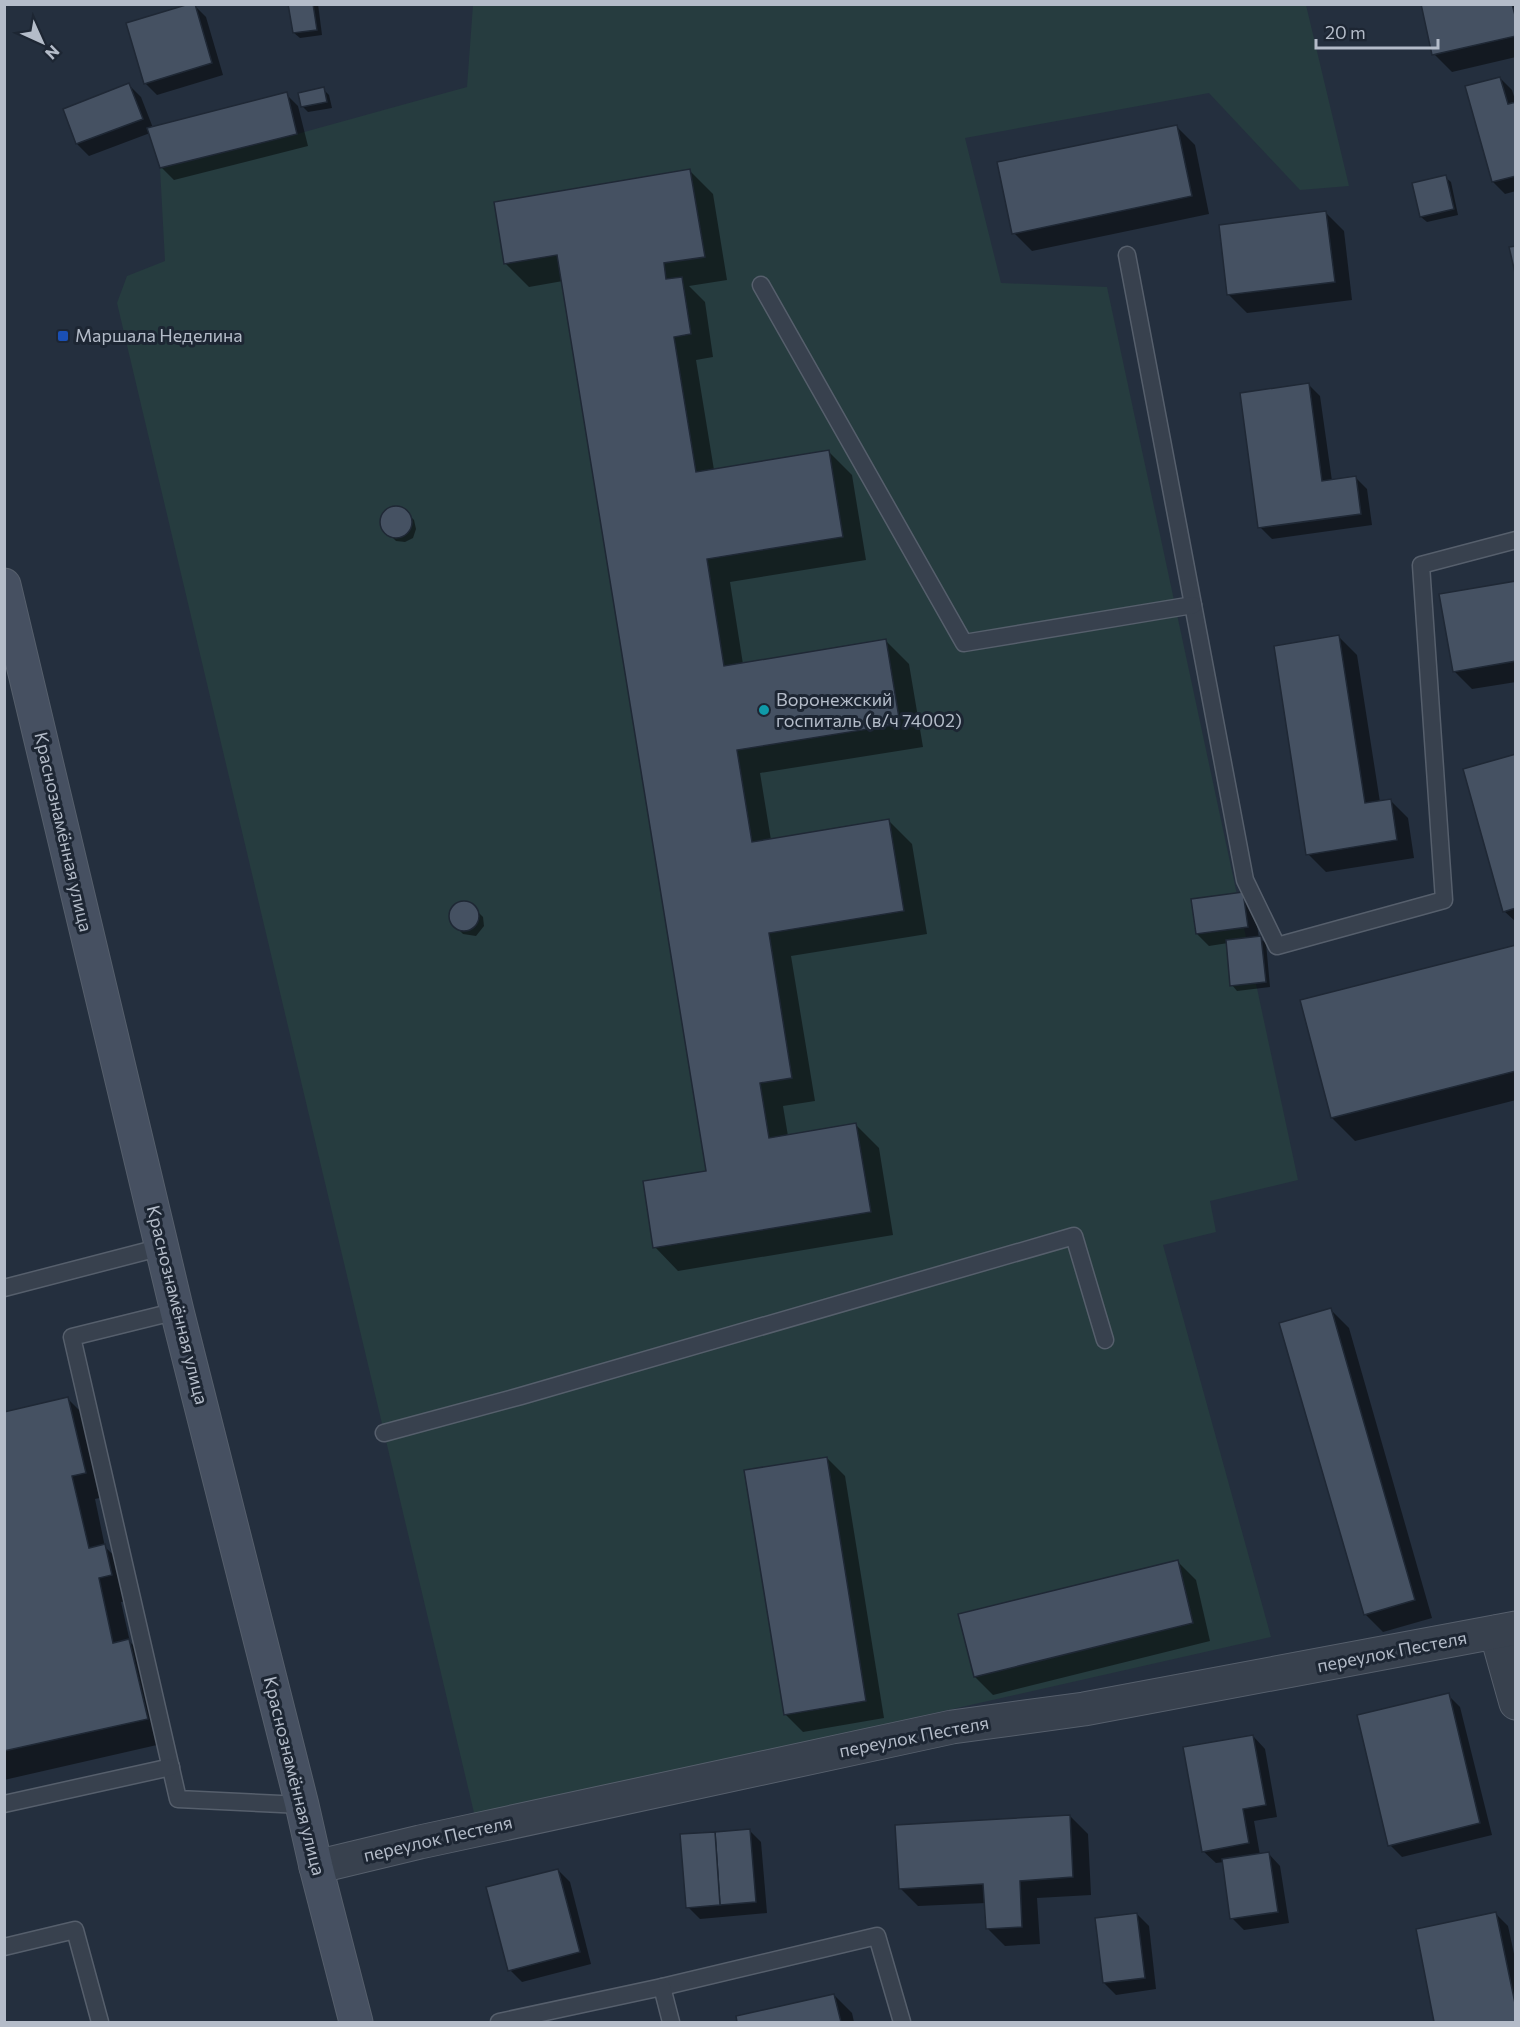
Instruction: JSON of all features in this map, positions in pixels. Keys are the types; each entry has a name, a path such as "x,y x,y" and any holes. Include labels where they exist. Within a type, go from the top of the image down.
{"street":[{"name":"Краснознамённая улица","path":"4,585 177,1311 357,2022"},
{"path":"1506,1630 1515,1703"},
{"name":"переулок Пестеля","path":"316,1867 952,1727 1084,1709 1506,1630"}],"lane":[{"path":"1127,255 1245,880 1277,946 1444,900 1421,565 1515,540"},
{"path":"761,285 964,643 1193,605"},
{"path":"384,1433 533,1393 1074,1236 1105,1340"},
{"path":"4,1288 162,1247"},
{"path":"177,1311 72,1337 178,1799 302,1804"},
{"path":"4,1804 171,1767"},
{"path":"4,1947 75,1930 100,2022"},
{"path":"499,2022 662,1987 877,1936 902,2022"},
{"path":"662,1987 671,2022"}],"green space":[{"path":"473,5 1306,5 1349,186 1300,190 1209,93 965,138 1001,283 1107,287 1298,1180 1210,1201 1216,1232 1163,1245 1271,1637 475,1817 117,303 127,276 165,261 160,168 297,134 467,87"}],"building":[{"path":"195,4 212,63 144,84 126,23"},
{"path":"288,4 313,4 317,30 293,33"},
{"path":"1421,4 1512,4 1516,19 1516,36 1432,55"},
{"path":"1500,77 1508,104 1516,102 1516,176 1492,182 1465,86"},
{"path":"129,83 143,119 76,144 63,109"},
{"path":"324,87 327,102 301,107 298,93"},
{"path":"287,92 297,134 160,168 147,128"},
{"path":"1177,125 1192,196 1012,234 997,162"},
{"name":"Воронежский госпиталь (в/ч 74002)","path":"690,169 705,257 664,263 666,279 682,277 691,334 674,337 696,472 829,450 843,537 707,559 724,666 886,639 900,724 737,750 752,842 889,819 904,911 769,933 792,1078 760,1083 769,1138 856,1123 871,1212 653,1248 643,1181 706,1171 557,255 504,264 494,202"},
{"path":"1446,175 1454,209 1420,217 1412,183"},
{"path":"1326,211 1335,282 1227,295 1219,225"},
{"path":"1516,246 1516,277 1509,247"},
{"path":"1309,383 1322,481 1356,476 1361,514 1258,528 1240,393"},
{"path":"396,506 407,511 412,522 407,533 396,538 385,533 380,522 385,511"},
{"path":"1516,581 1516,661 1453,672 1439,594"},
{"path":"1339,635 1365,803 1391,799 1397,840 1306,855 1274,646"},
{"path":"1516,754 1516,908 1503,912 1463,769"},
{"path":"1243,892 1248,927 1196,934 1191,899"},
{"path":"464,901 475,905 479,916 475,927 464,931 453,927 449,916 453,905"},
{"path":"1261,936 1266,982 1230,986 1226,940"},
{"path":"1516,945 1516,1071 1331,1118 1300,1000"},
{"path":"1331,1308 1415,1600 1364,1615 1279,1323"},
{"path":"68,1397 86,1473 72,1476 89,1548 105,1544 112,1575 99,1578 113,1643 129,1639 148,1719 4,1751 4,1412"},
{"path":"827,1457 866,1701 784,1715 744,1470"},
{"path":"1178,1560 1193,1623 974,1677 958,1614"},
{"path":"1449,1693 1480,1823 1388,1846 1357,1715"},
{"path":"1253,1735 1266,1805 1243,1809 1249,1843 1202,1852 1183,1747"},
{"path":"1070,1815 1073,1877 1020,1881 1022,1927 986,1929 983,1884 899,1889 895,1825"},
{"path":"750,1829 756,1902 720,1905 715,1832"},
{"path":"715,1832 720,1905 686,1908 680,1834"},
{"path":"1269,1852 1278,1912 1230,1919 1222,1859"},
{"path":"558,1869 580,1952 508,1971 486,1887"},
{"path":"1496,1912 1516,2008 1516,2022 1434,2022 1416,1929"},
{"path":"1137,1913 1145,1978 1103,1983 1095,1918"},
{"path":"834,1994 841,2022 737,2022 736,2016"}],"place":[{"name":"Маршала Неделина","path":"63,336"},
{"name":"Воронежский госпиталь (в/ч 74002)","path":"764,710"}]}
